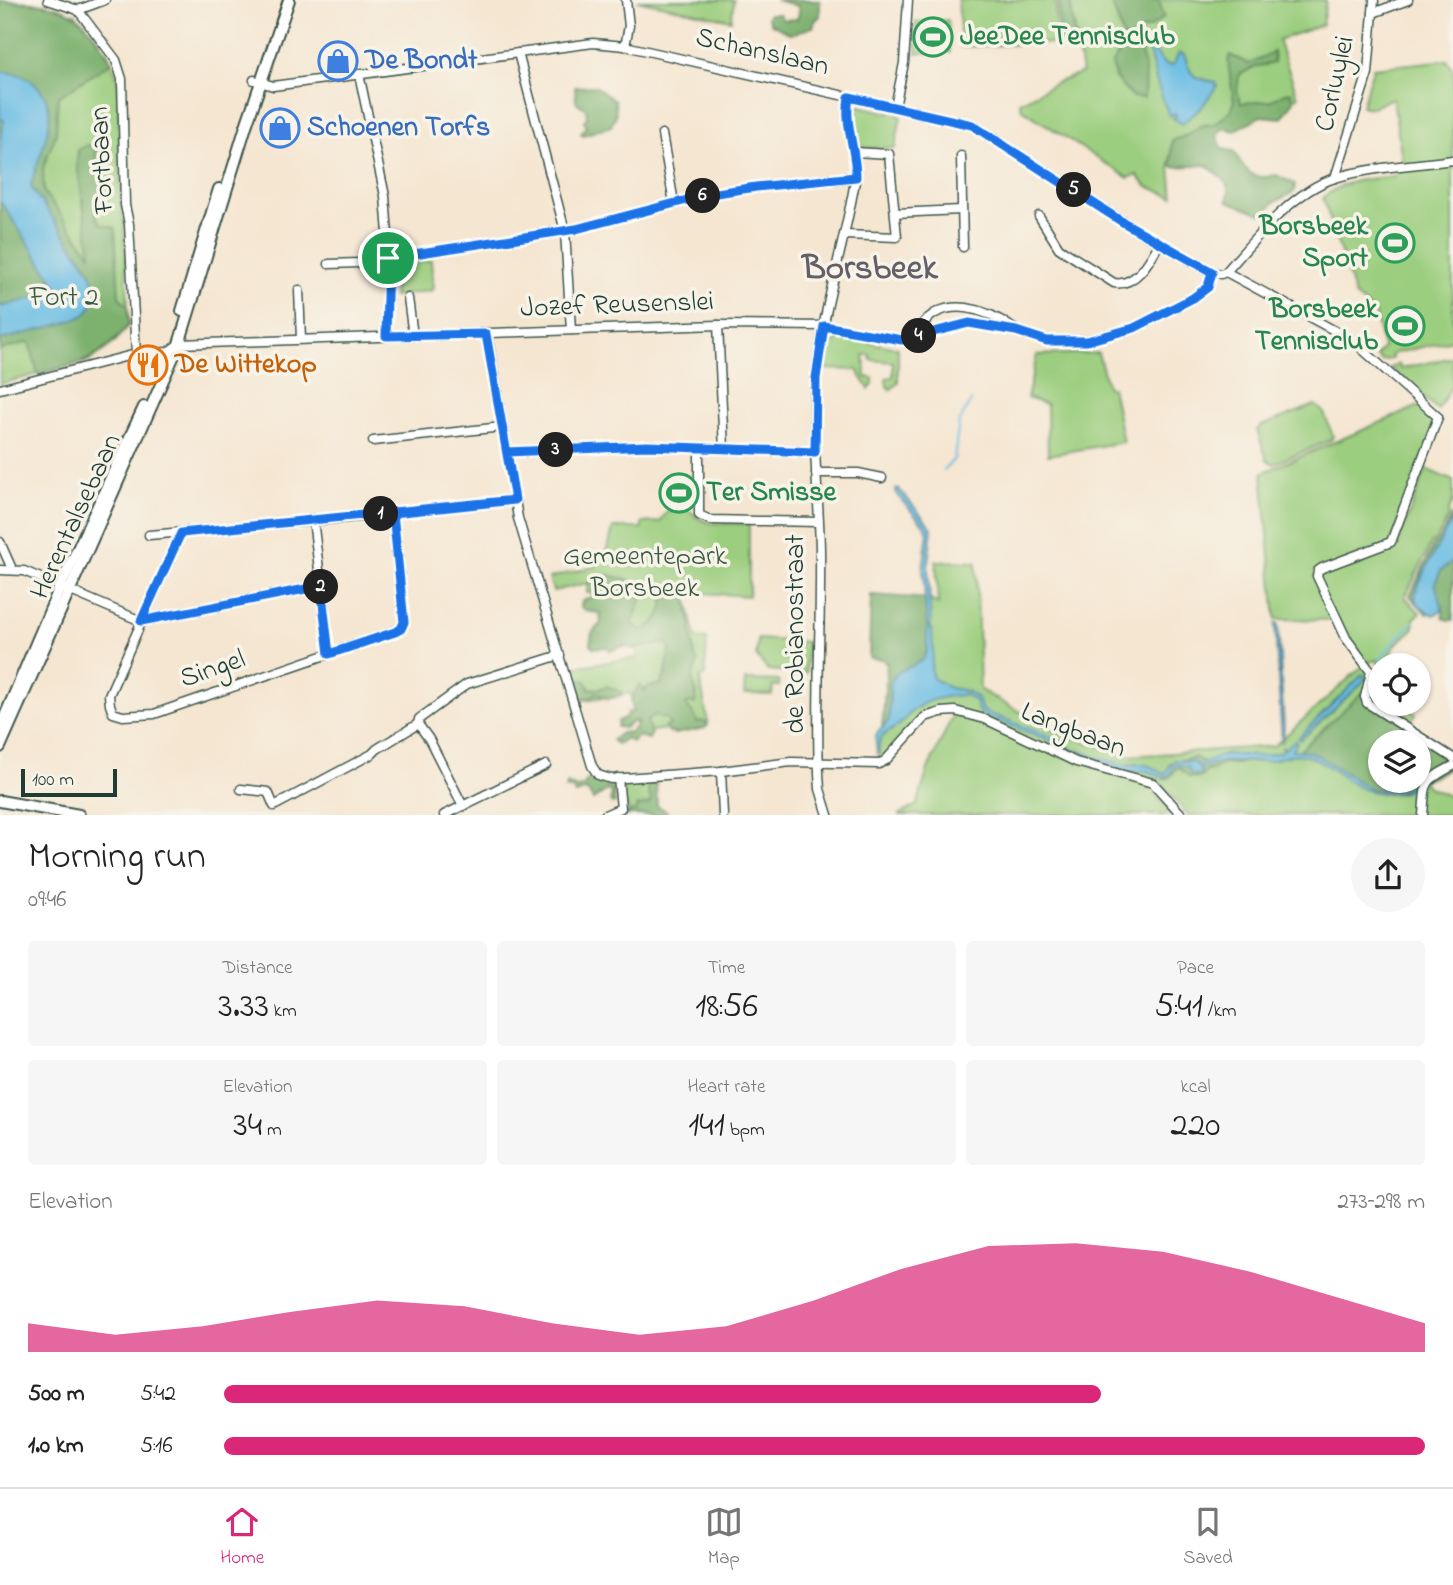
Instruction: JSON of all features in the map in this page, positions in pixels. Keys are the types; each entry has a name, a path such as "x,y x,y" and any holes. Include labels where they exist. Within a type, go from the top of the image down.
{"main road":[{"name":"Herentalsebaan","path":"112,484 168,352 177,339 281,0"},
{"name":"Herentalsebaan","path":"0,728 177,339 211,257 257,81 289,0"},
{"name":"Herentalsebaan","path":"0,747 64,589"},
{"path":"0,801 79,815"}],"street":[{"path":"48,0 78,10 105,0"},
{"path":"625,46 629,26 626,0"},
{"path":"895,107 904,63 908,0"},
{"name":"Corluylei","path":"1335,178 1368,73 1374,0"},
{"path":"1373,13 1408,0"},
{"name":"Fortbaan","path":"78,10 110,50 122,79 125,205 129,224 136,354"},
{"name":"Schanslaan","path":"257,81 273,86 593,43 625,46 975,127 1159,244 1212,272"},
{"path":"519,53 565,231 571,330"},
{"path":"359,74 385,196 389,260 386,336"},
{"name":"de Robianostraat","path":"828,815 820,789 818,761 816,378 824,326 856,177 847,115 849,97"},
{"path":"662,134 674,203"},
{"path":"845,235 897,237 889,154 854,152"},
{"path":"961,156 963,247"},
{"path":"1016,331 984,311 961,307 938,313 923,322 920,330 921,336 969,323 1057,341 1087,341 1122,333 1201,293 1208,287 1212,272 1226,272 1268,223 1298,199 1335,178 1453,160"},
{"path":"329,264 389,260 565,231 674,203 756,187 856,177"},
{"path":"895,213 961,210"},
{"path":"1039,216 1059,248 1114,283 1119,284 1140,273 1159,244"},
{"path":"1226,272 1352,340 1438,417 1391,542 1322,568 1317,576 1346,638 1371,671 1365,696 1367,703 1453,758"},
{"path":"299,290 301,339"},
{"path":"408,298 413,336"},
{"path":"718,325 724,449"},
{"name":"Jozef Reusenslei","path":"177,339 301,339 718,325 824,326 902,340 921,336"},
{"path":"486,334 515,500 592,765 602,777 618,778 818,761"},
{"path":"0,389 136,354 168,352"},
{"path":"373,441 502,427"},
{"path":"507,452 647,446 815,452"},
{"path":"699,448 699,514 710,520 818,522"},
{"path":"816,473 858,473 881,478"},
{"path":"149,534 515,500"},
{"name":"Singel","path":"181,533 109,695 113,713 123,716 154,714 401,629 404,622 393,513"},
{"path":"313,519 329,654"},
{"path":"0,542 12,569"},
{"path":"0,570 24,571 141,621 321,586"},
{"path":"241,789 268,792 274,806 363,759 418,724 419,719 467,684 560,655"},
{"name":"Langbaan","path":"818,761 883,762 921,721 937,713 952,711 985,719 1076,762 1150,782 1182,815"},
{"path":"418,724 429,739 463,806"},
{"path":"444,815 546,765"},
{"path":"1423,815 1429,780 1453,766"},
{"path":"721,771 723,815"},
{"path":"605,815 621,808 618,778"}],"green space":[{"path":"637,0 734,0 731,20"},
{"path":"776,0 820,0 820,16 813,27 791,34 771,24 767,17 769,14 779,14 783,20 797,19 798,6"},
{"path":"958,0 1055,0 1057,43 961,47"},
{"path":"1058,0 1070,0 1076,45 1060,47"},
{"path":"1070,0 1326,0 1322,25 1278,40 1298,97 1172,140 1170,166 1173,197 1146,186 1137,175 1128,178 1022,109 1020,102 1082,73"},
{"path":"1111,0 1159,0 1164,17 1151,27 1137,32 1145,70 1144,98 1132,97 1115,78 1112,63 1125,43"},
{"name":"Fort 2","path":"0,1 33,2 75,14 107,52 118,80 121,205 129,325 114,343 89,361 0,384"},
{"path":"0,1 38,3 67,11 90,29 112,62 58,97 56,133 43,169 44,192 91,255 77,164 78,150 87,145 95,146 97,164 105,184 96,216 101,224 115,228 119,297 128,306 129,325 98,354 66,367 38,374 29,342 0,350 0,340 72,320 91,272 31,187 49,127 0,72"},
{"name":"JeeDee Tennisclub","path":"948,20 950,52 917,53 916,22"},
{"path":"1273,52 1274,63 1254,67 1239,75 1237,91 1241,103 1270,101 1291,92 1294,101 1282,118 1261,116 1234,131 1223,128 1217,135 1222,149 1234,151 1250,173 1261,177 1276,175 1295,184 1294,192 1273,203 1261,214 1227,201 1227,184 1206,165 1171,165 1172,141 1200,126 1217,123 1232,109 1234,102 1228,62 1230,55 1249,64"},
{"path":"1447,60 1453,70 1453,340 1392,354 1392,359 1382,361 1376,356 1383,348 1375,313 1355,296 1323,198 1348,183 1395,176 1402,160 1393,98 1374,106 1362,106 1373,68"},
{"path":"595,86 615,101 616,115 611,126 583,135 581,133 587,126 584,121 587,118 586,109 576,102 575,87"},
{"path":"856,105 901,116 895,148 864,148 857,145 849,112"},
{"path":"0,201 60,291 0,307"},
{"path":"431,260 433,290 393,297 398,266"},
{"path":"838,337 898,348 898,383 890,390 887,387 886,378 893,377 893,362 871,360 870,355 864,355 866,377 873,378 873,385 869,389 857,370 825,369 829,342 835,343"},
{"path":"1098,353 1108,388 1112,387 1123,442 1048,455 1047,405 1027,398 1037,355"},
{"path":"1453,357 1453,383 1438,410 1390,368 1399,364 1400,369"},
{"path":"1315,405 1323,411 1333,436 1331,440 1274,464 1267,460 1257,430"},
{"path":"1419,406 1436,423 1391,542 1397,546 1426,469 1453,481 1453,502 1449,516 1436,541 1432,542 1405,597 1420,613 1414,619 1414,628 1396,644 1390,653 1368,653 1366,689 1312,755 1354,784 1368,783 1368,793 1431,793 1431,788 1453,798 1453,815 1188,815 1161,784 1149,788 1174,815 898,815 917,805 929,766 956,709 935,710 879,759 882,729 929,647 929,599 938,604 936,561 976,562 980,690 1059,733 1130,756 1274,746 1366,663 1337,620 1276,619 1262,473"},
{"name":"Gemeentepark Borsbeek","path":"674,509 690,511 709,522 749,524 749,596 686,592 696,638 707,639 705,676 700,678 708,723 637,733 631,693 580,701 570,667 638,658 636,646 622,647 601,580 553,591 549,578 597,566 609,545 613,528 642,528 642,523 660,522 666,513"},
{"path":"1453,514 1453,519 1417,589 1417,602 1430,613 1427,614 1410,596 1434,544 1438,543"},
{"path":"1453,562 1453,620 1448,620 1443,617 1435,583 1441,570"},
{"path":"606,575 628,579 635,598 639,595 642,597 632,624 641,630 657,619 663,600 671,594 683,593 687,599 695,658 698,661 692,680 697,693 695,704 689,702 686,705 697,722 703,721 708,725 705,728 675,734 665,727 670,725 666,718 655,715 647,721 651,734 649,739 638,736 632,742 626,738 617,744 612,740 621,733 631,732 638,723 634,721 624,728 617,727 618,721 633,711 631,701 639,685 645,691 648,687 661,684 666,673 670,648 667,643 633,649 625,645 610,651 608,647 594,648 590,644 592,633 601,623 600,613 585,611 581,607 582,601 594,596 587,593 587,585"},
{"path":"871,595 929,599 930,646 905,703 882,729 887,664 882,659 869,658"},
{"path":"758,639 807,642 806,673 768,670 756,656"},
{"path":"580,679 586,681 589,688 607,686 621,692 620,696 608,699 596,693 591,698 582,698 577,685"},
{"path":"745,680 779,681 779,686 773,686 772,695 744,694"},
{"path":"1366,689 1368,716 1392,716 1413,730 1368,730 1368,789 1323,760 1298,752"},
{"path":"1397,716 1415,716 1409,724"},
{"path":"1431,743 1453,758 1453,766 1431,778"},
{"path":"1226,755 1249,755 1248,761 1223,763 1211,771 1208,770 1200,778 1189,777 1178,767 1169,778 1164,779 1170,763 1195,757 1205,763"},
{"path":"587,780 613,787 615,803 610,802 612,793 607,790 593,800 587,790 576,794 572,789 565,789 567,784 577,788 584,786"},
{"path":"656,782 657,806 667,811 667,815 613,815 635,811 637,806 649,804 649,786"},
{"path":"654,783 657,808 669,815 630,815 627,804 624,805 622,787"}],"water":[{"path":"1146,40 1165,65 1173,65 1179,53 1184,54 1194,75 1215,82 1217,86 1201,108 1182,124 1173,118 1175,113 1169,116"},
{"path":"0,72 15,73 27,78 44,95 49,108 49,120 31,187 91,272 94,294 90,310 80,317 0,340 0,307 60,291 0,201 0,140 4,120 0,120"},
{"path":"896,489 899,489 932,528 928,567 931,626 927,626 923,569 928,532 897,495"},
{"path":"1453,519 1453,562 1441,570 1435,583 1443,609 1434,615 1419,605 1415,596 1416,590"},
{"path":"1275,623 1278,623 1284,729 1282,743"},
{"path":"927,629 932,629 933,678 950,688 964,690 963,695 938,699 915,709 881,738 877,753 877,734 889,720 890,682 898,672 923,660 927,650"},
{"path":"1363,674 1366,678 1360,685 1300,740 1298,738"},
{"path":"967,691 978,698 985,712 1058,739 1073,749 982,715 975,700 966,696"},
{"path":"1295,740 1297,743 1292,750 1319,756 1368,788 1368,790 1351,783 1320,761 1299,755 1258,762 1218,763 1199,769 1199,775 1190,774 1188,767 1175,764 1170,774 1163,778 1147,771 1126,771 1099,764 1076,751 1125,765 1150,766 1164,774 1174,760 1194,762 1197,766 1225,754 1260,756 1281,752 1283,747 1285,749"}],"waterway":[{"path":"944,470 954,459 959,422 971,401"},
{"path":"1385,653 1414,622"}],"place":[{"name":"JeeDee Tennisclub","path":"933,37"},
{"name":"De Bondt","path":"338,61"},
{"name":"Schoenen Torfs","path":"280,128"},
{"name":"Borsbeek Sport","path":"1395,243"},
{"name":"Borsbeek Tennisclub","path":"1405,326"},
{"name":"De Wittekop","path":"148,365"},
{"name":"Ter Smisse","path":"679,493"}],"district":[{"name":"Borsbeek","path":"870,269"}],"route":[{"path":"388,258 386,336 486,334 507,452 515,500 503,501 439,508 393,513 348,518 181,533 141,621 321,586 329,654 401,629 404,622 393,513 515,500 508,462 507,452 647,446 815,452 816,378 824,326 902,340 969,323 1016,331 1047,341 1087,341 1122,333 1193,298 1208,287 1212,272 1121,221 972,125 849,97 847,115 856,177 710,194 576,229 388,258"}]}
